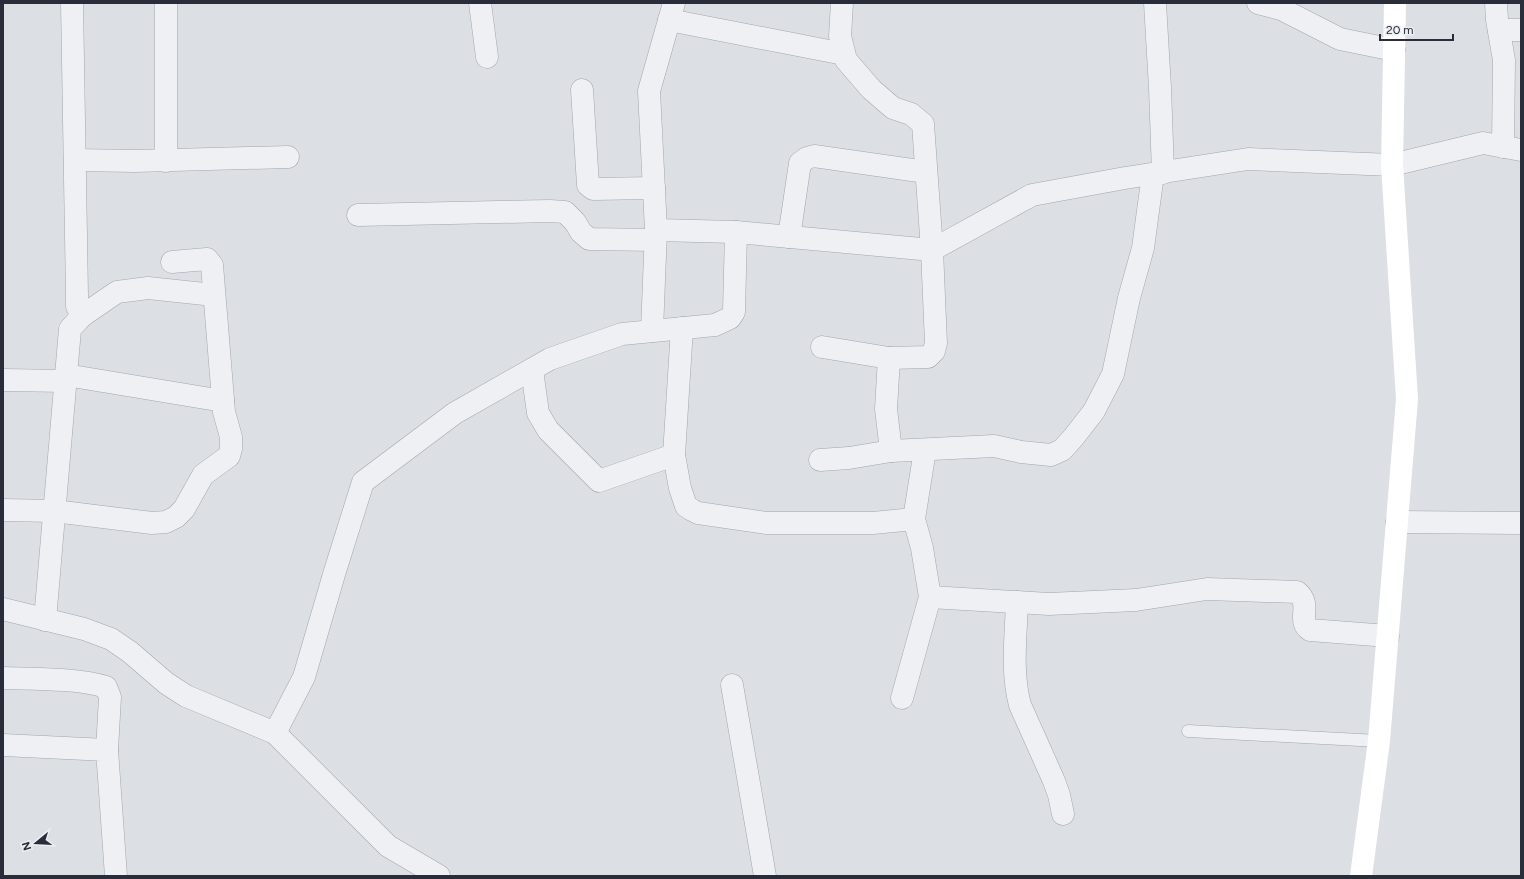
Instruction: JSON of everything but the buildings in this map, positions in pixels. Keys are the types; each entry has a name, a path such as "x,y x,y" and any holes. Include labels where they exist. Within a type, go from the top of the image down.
{"street":[{"path":"72,3 77,306 82,316"},
{"path":"166,3 166,161"},
{"path":"480,3 487,57"},
{"path":"822,347 889,358 928,357 934,351 936,343 932,250 922,124 911,114 893,108 871,89 846,60 840,36 842,3"},
{"path":"820,460 849,458 891,451 994,446 1021,452 1051,455 1062,450 1094,411 1113,374 1129,298 1143,248 1158,174 1160,88 1155,3"},
{"path":"1258,3 1281,9 1340,39 1394,50"},
{"path":"1361,876 1380,741 1407,399 1392,165 1396,3"},
{"path":"358,215 550,211 565,212 575,222 581,232 589,238 736,232 932,250 1032,194 1248,159 1392,165 1483,143 1512,148 1504,60 1496,3"},
{"path":"652,331 656,235 649,91 671,11 844,54"},
{"path":"1499,30 1521,30"},
{"path":"582,90 588,185 593,189 654,188"},
{"path":"789,237 800,163 807,158 814,156 926,172"},
{"path":"75,160 166,161 288,157"},
{"path":"275,733 304,677 363,482 455,413 550,359 622,334 715,325 730,318 734,312 736,232"},
{"path":"3,510 54,511 152,523 166,522 176,517 184,509 203,475 229,456 231,449 231,437 224,412 212,265 207,259 172,262"},
{"path":"45,620 70,329 82,316 117,292 148,288 214,295"},
{"path":"682,328 674,454 680,488 686,506 698,513 767,523 873,523 914,518"},
{"path":"889,358 886,409 891,451"},
{"path":"532,370 538,413 548,430 598,481 674,454"},
{"path":"3,380 66,378 223,401"},
{"path":"902,698 930,597 922,548 914,518 925,450"},
{"path":"1397,522 1521,523"},
{"path":"930,597 1049,604 1136,600 1207,589 1297,592 1305,601 1304,622 1306,627 1310,630 1388,636"},
{"path":"1017,602 1014,676 1016,689 1020,705 1059,795 1063,814"},
{"path":"3,609 84,629 110,639 130,652 166,683 186,696 275,733 388,846 439,876"},
{"path":"3,678 65,681 99,684 106,687 110,697 107,750 116,876"},
{"path":"732,685 765,876"},
{"path":"3,745 107,750"}],"lane":[{"path":"1188,731 1380,741"}]}
